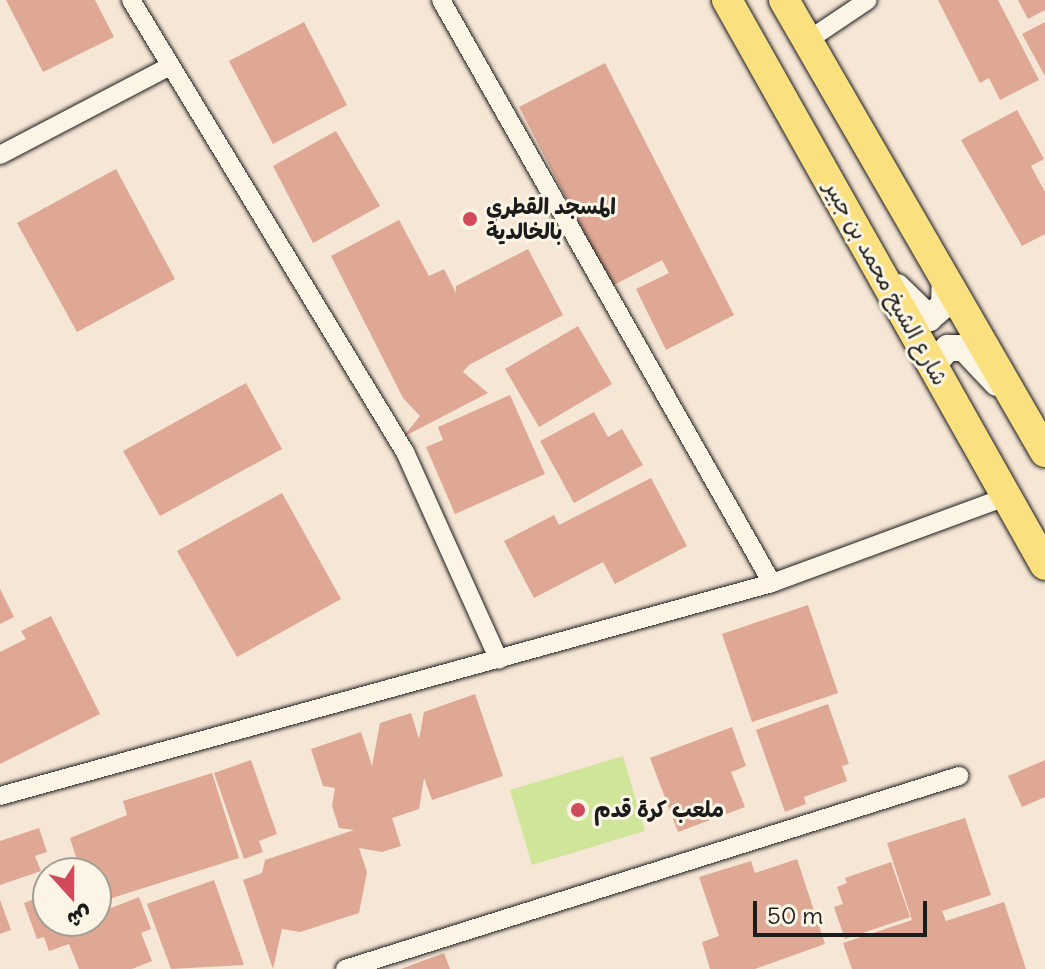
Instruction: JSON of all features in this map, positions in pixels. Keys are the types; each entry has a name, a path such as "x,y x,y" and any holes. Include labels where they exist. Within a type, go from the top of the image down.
{"main road":[{"name":"شارع الشيخ محمد بن جبير","path":"727,0 1045,565"},
{"path":"784,0 1045,452"},
{"path":"856,229 909,304 929,318 944,305 945,279"},
{"path":"933,365 948,348 964,348 1018,406"}],"street":[{"path":"131,0 168,67 405,452 499,660"},
{"path":"441,0 772,583"},
{"path":"807,41 868,0"},
{"path":"0,155 168,67"},
{"path":"0,796 772,583 1006,497"},
{"path":"345,969 959,776"}],"green space":[{"name":"ملعب كرة قدم","path":"623,756 645,831 532,865 510,790"}],"building":[{"path":"6,0 95,0 114,37 43,72"},
{"path":"938,0 998,0 1039,80 1000,100 989,78 980,83"},
{"path":"1018,0 1045,0 1045,10 1028,19"},
{"path":"304,22 347,105 273,144 229,61"},
{"path":"1045,22 1045,76 1022,34"},
{"path":"605,63 734,315 666,350 636,289 669,273 662,260 612,286 519,107"},
{"path":"1017,110 1044,159 1031,166 1045,192 1045,234 1022,246 961,140"},
{"path":"336,131 380,206 313,243 273,166"},
{"path":"116,169 175,279 77,332 17,223"},
{"path":"399,220 429,276 444,269 456,293 456,286 528,249 563,315 469,365 463,372 488,393 403,437 420,416 403,398 331,256"},
{"path":"578,326 612,384 539,427 505,369"},
{"path":"246,383 282,449 160,516 123,451"},
{"path":"510,395 545,474 455,514 426,447 443,440 438,427"},
{"path":"594,412 608,437 622,429 643,465 574,503 540,441"},
{"path":"651,478 687,546 615,584 603,562 534,598 504,541 554,515 559,525"},
{"path":"282,493 341,599 237,657 177,551"},
{"path":"0,589 14,617 0,624"},
{"path":"808,605 838,693 752,722 722,634"},
{"path":"51,616 100,714 0,764 0,652 26,639 21,631"},
{"path":"475,694 503,776 432,800 424,778 419,809 392,818 401,846 382,852 359,848 367,872 359,913 300,932 282,929 273,969 243,880 262,873 265,860 354,830 339,828 332,806 335,788 323,786 311,749 361,732 372,766 380,723 411,713 419,739 424,712"},
{"path":"828,704 849,764 842,766 847,781 804,797 806,804 785,812 756,730"},
{"path":"732,727 746,766 731,772 745,807 678,832 650,758"},
{"path":"251,760 277,834 259,841 263,852 244,859 214,773"},
{"path":"1045,760 1045,797 1022,807 1008,776"},
{"path":"212,773 239,858 112,898 112,857 76,857 70,838 127,815 123,801"},
{"path":"965,818 991,895 942,911 946,921 1004,902 1026,969 852,969 843,943 912,920 887,843"},
{"path":"39,828 47,852 32,857 32,874 0,885 0,841"},
{"path":"797,859 825,944 755,969 710,969 702,942 719,936 699,877 751,861 755,873"},
{"path":"891,862 910,917 845,939 834,907 843,904 837,887 847,883 845,878"},
{"path":"214,880 244,965 171,969 147,904"},
{"path":"139,897 151,929 141,933 152,961 132,969 79,969 69,944 49,951 44,937 112,937 112,908"},
{"path":"0,900 11,930 0,934"},
{"path":"32,900 32,925 24,903"},
{"path":"444,953 450,969 401,969"}],"place":[{"name":"المسجد القطري بالخالدية","path":"470,219"},
{"name":"ملعب كرة قدم","path":"578,810"}]}
